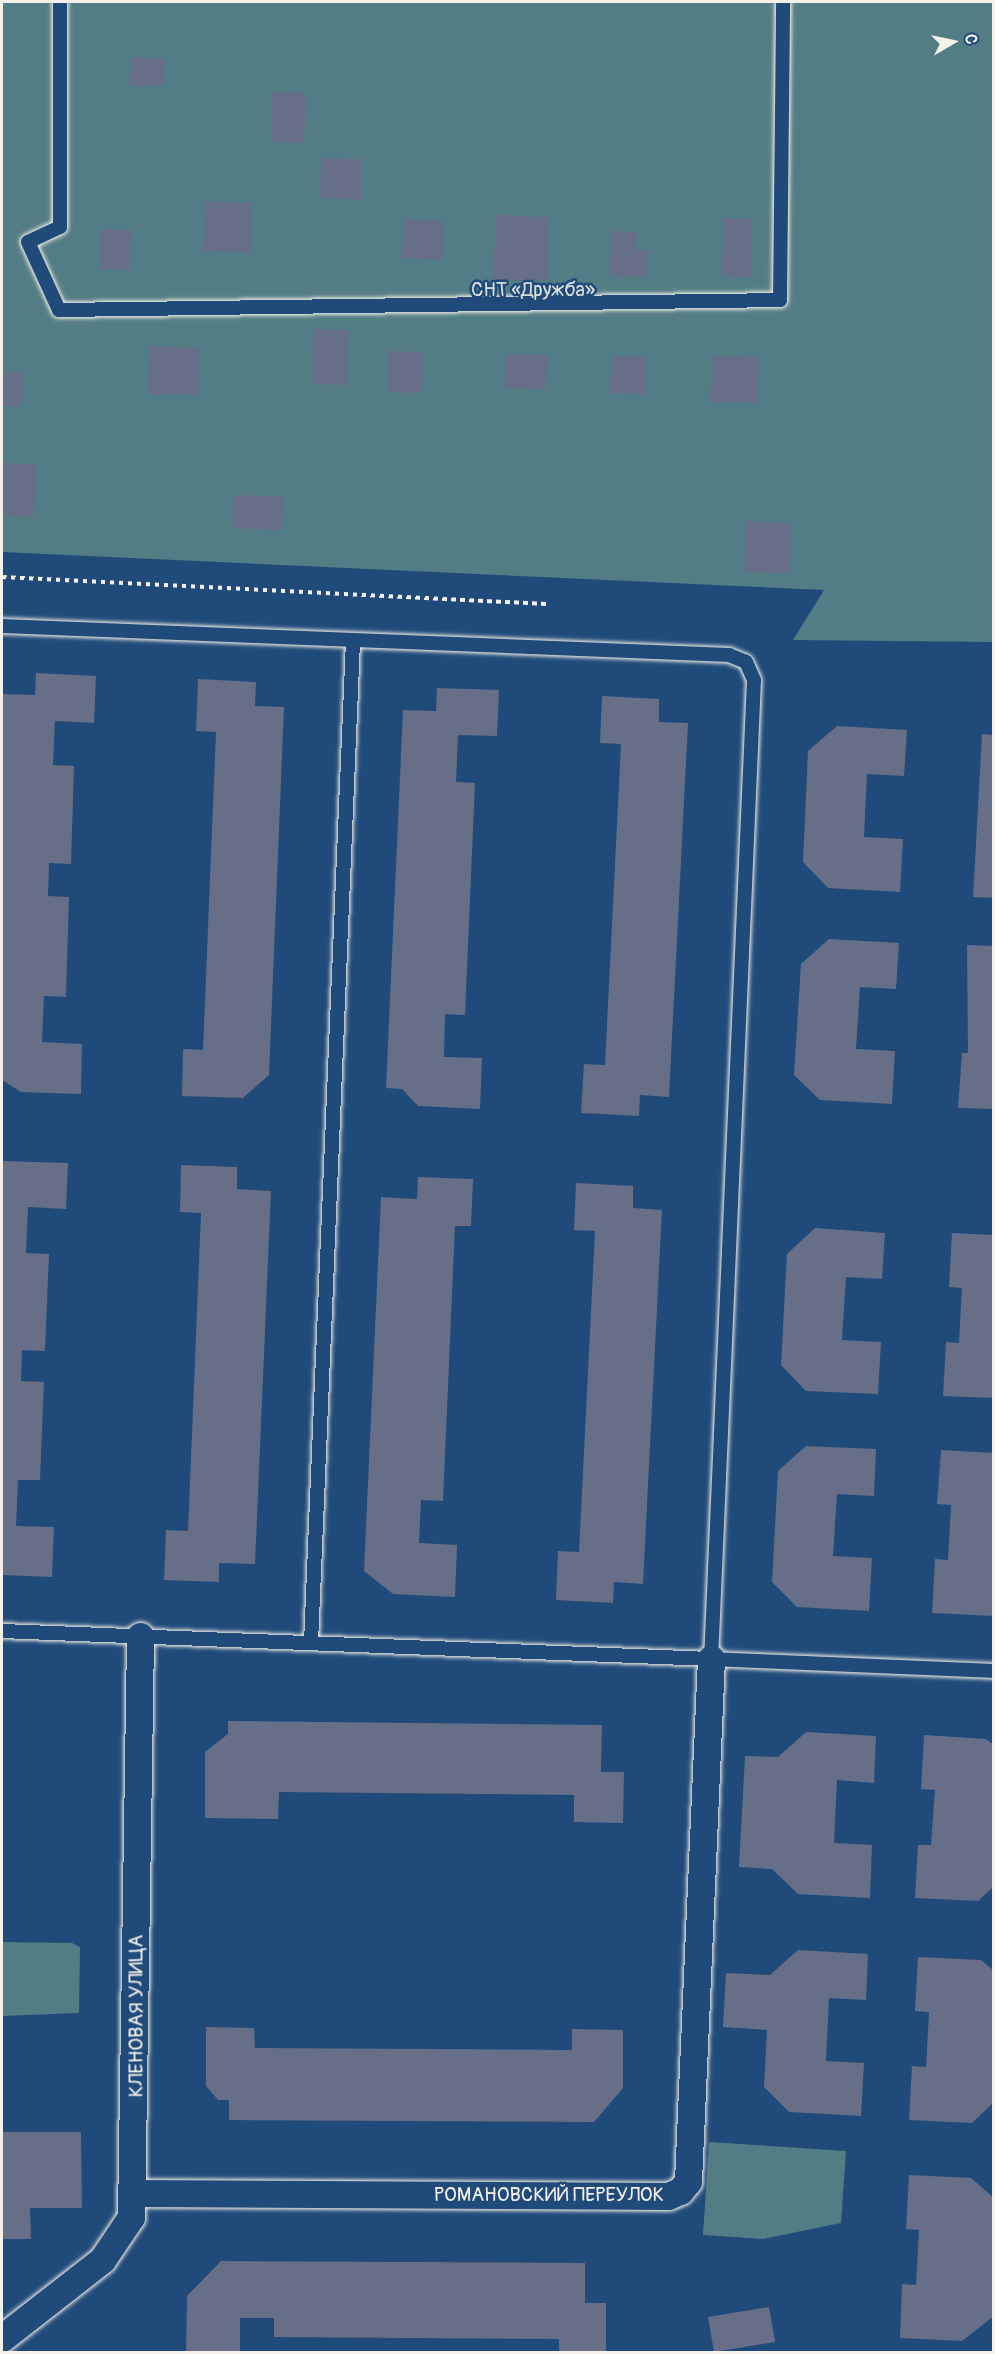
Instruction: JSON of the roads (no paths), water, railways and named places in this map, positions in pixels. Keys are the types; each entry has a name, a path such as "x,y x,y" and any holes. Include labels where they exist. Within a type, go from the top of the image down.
{"street":[{"name":"КЛЕНОВАЯ УЛИЦА","path":"2,2338 102,2260 131,2217 135,2193 140,1636"},
{"name":"РОМАНОВСКИЙ ПЕРЕУЛОК","path":"135,2193 668,2196 680,2191 688,2181 711,1659"}],"lane":[{"path":"60,2 60,227 28,242 59,310 780,300 783,2"},
{"path":"2,626 729,655 746,662 754,680 711,1659"},
{"path":"311,1643 353,640"},
{"path":"2,1631 993,1671"}],"park label":[{"name":"СНТ «Дружба»","path":"533,289"}]}
